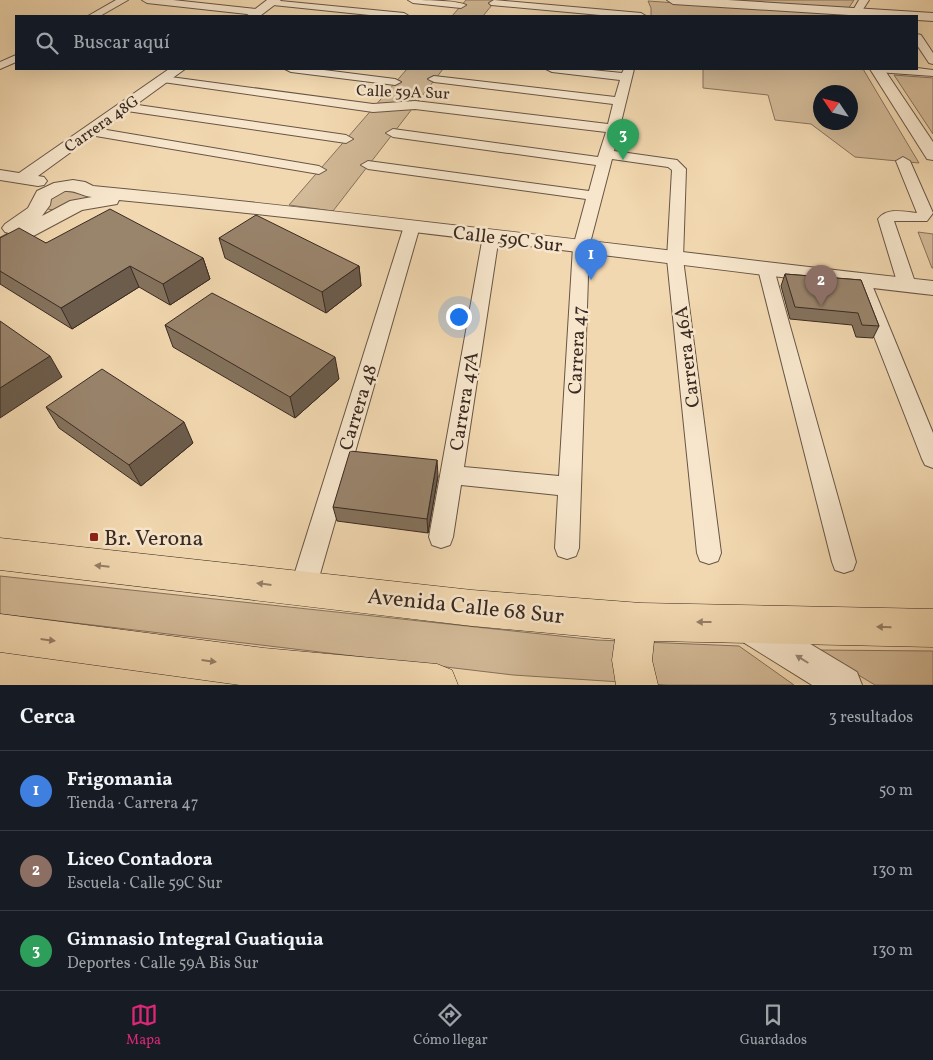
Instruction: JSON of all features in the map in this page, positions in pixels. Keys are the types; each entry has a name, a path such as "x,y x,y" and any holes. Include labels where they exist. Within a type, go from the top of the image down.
{"main road":[{"name":"Avenida Calle 68 Sur","path":"0,554 472,608 641,622 933,628"},
{"path":"637,685 631,661 633,640 641,622"},
{"path":"0,634 261,676 437,685"}],"street":[{"path":"95,15 123,0"},
{"path":"147,0 255,14 274,1 395,15"},
{"path":"413,0 461,5"},
{"path":"673,0 880,15"},
{"path":"857,14 864,0"},
{"path":"494,3 631,15"},
{"path":"641,5 642,15"},
{"path":"918,17 933,17"},
{"path":"918,38 933,61"},
{"path":"0,66 15,58"},
{"name":"Carrera 48G","path":"23,178 176,70"},
{"path":"298,70 395,82"},
{"path":"571,70 628,73"},
{"path":"878,70 933,155"},
{"path":"891,70 933,73"},
{"name":"Carrera 47","path":"567,548 581,247 628,73"},
{"name":"Calle 59A Sur","path":"163,79 368,108 415,105 613,129"},
{"path":"434,79 620,101"},
{"path":"124,107 346,139"},
{"path":"89,131 319,170"},
{"path":"393,133 605,158"},
{"name":"Carrera 46A","path":"605,158 672,163 679,169 675,259 709,553"},
{"path":"903,161 925,213 922,218 892,216 886,219 906,285"},
{"path":"368,165 594,196"},
{"path":"0,175 65,186 79,186 83,198 0,246"},
{"path":"23,178 22,186 25,193 40,205"},
{"path":"0,235 25,220 40,205 40,200 47,193 65,186"},
{"name":"Calle 59C Sur","path":"40,205 43,208 52,210 65,209 83,198 142,195 933,288"},
{"name":"Carrera 48","path":"303,588 352,455 412,226"},
{"name":"Carrera 47A","path":"441,537 446,468 491,236"},
{"path":"766,269 844,562"},
{"path":"861,280 933,459"},
{"path":"446,468 570,487"},
{"path":"745,624 844,685"}],"shaded area":[{"path":"466,0 496,0 484,15 453,15"},
{"path":"717,0 854,0 848,9"},
{"path":"648,1 847,15 651,15"},
{"path":"406,70 442,70 333,211 289,205"},
{"path":"703,70 864,70 919,163 855,157 819,130 858,130 858,85 813,85 813,126 775,120 768,95 703,88"},
{"path":"894,75 933,78 933,134"},
{"path":"70,186 88,196 86,199 53,210 43,208 40,200"},
{"path":"918,232 933,234 933,268 932,268"},
{"path":"0,576 597,640 739,646 794,685 667,685 513,675 0,614"},
{"path":"817,650 933,651 933,685 875,685"}],"building":[{"path":"110,209 203,258 163,284 130,266 61,308 0,271 0,238 19,228 46,243"},
{"path":"256,215 359,266 322,292 219,238"},
{"path":"785,274 861,280 879,326 862,325 858,313 795,307"},
{"path":"212,293 335,357 290,397 165,325"},
{"path":"0,321 50,356 0,388"},
{"path":"102,369 184,422 129,465 46,407"},
{"path":"350,451 437,460 427,519 333,507"}],"place":[{"name":"Gimnasio Integral Guatiquia","path":"623,160"},
{"name":"Frigomania","path":"591,280"},
{"name":"Liceo Contadora","path":"821,306"},
{"name":"Br. Verona","path":"94,537"}]}
